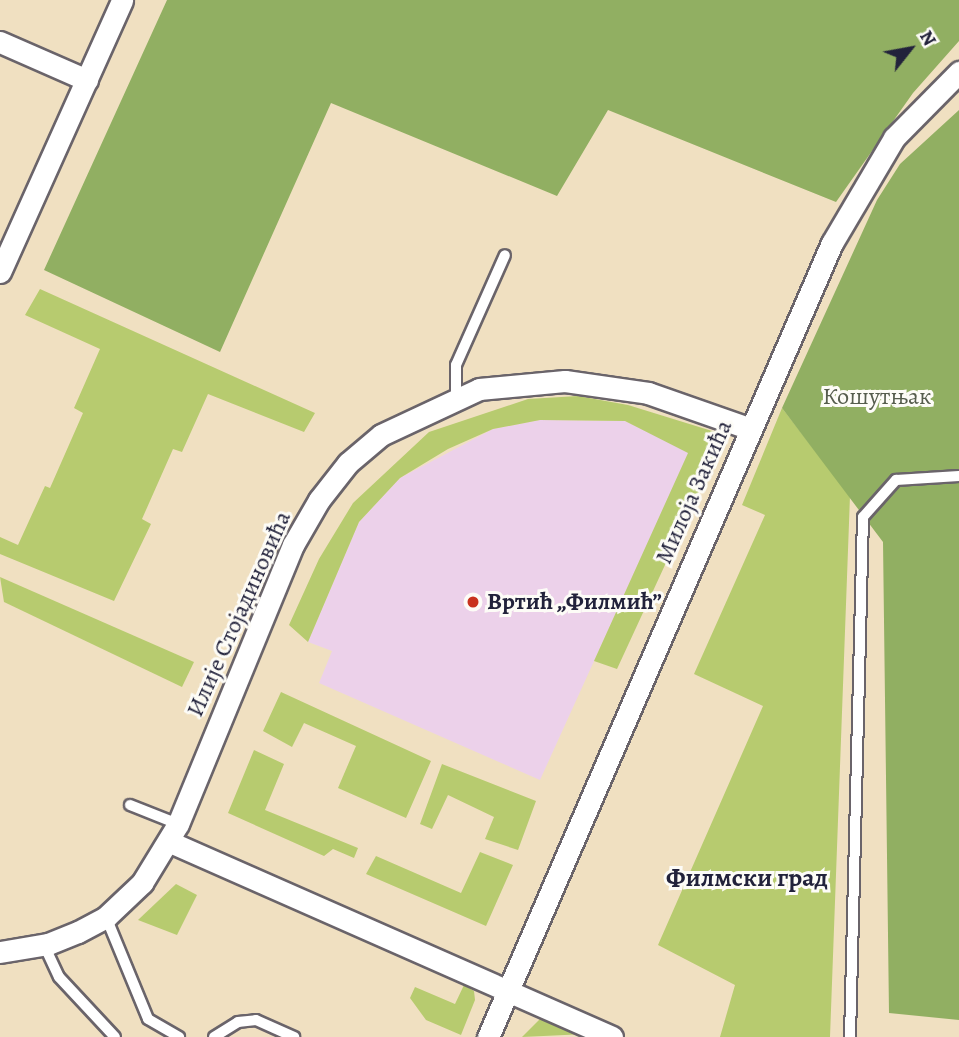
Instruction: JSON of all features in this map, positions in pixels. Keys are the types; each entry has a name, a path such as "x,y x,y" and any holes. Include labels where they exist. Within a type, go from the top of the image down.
{"street":[{"path":"0,272 122,0"},
{"path":"0,42 87,80"},
{"name":"Милоја Закића","path":"488,1037 506,989 751,429 864,182 894,138 959,72"},
{"name":"Илије Стојадиновића","path":"0,952 44,944 106,917 142,883 174,833 276,583 319,500 348,463 381,435 456,396 522,382 613,384 672,399 751,429"},
{"path":"174,833 612,1037"}],"lane":[{"path":"456,396 456,365 505,255"},
{"path":"850,1037 863,517 896,480 959,476"},
{"path":"131,805 174,833"},
{"path":"106,917 148,1019 179,1037"},
{"path":"44,944 60,977 114,1037"},
{"path":"214,1037 247,1020 293,1037"}],"shaded area":[{"name":"Вртић „Филмић”","path":"540,420 625,421 689,452 540,780 319,683 332,651 308,642 359,522 400,478 493,429"}],"green space":[{"path":"167,0 959,0 959,41 913,93 836,202 608,110 557,196 331,103 220,352 44,270"},
{"name":"Кошутњак","path":"959,110 959,1020 889,1013 883,542 782,408 877,200 900,164"},
{"path":"40,289 315,413 304,432 208,394 182,452 173,449 142,519 151,524 114,601 0,554 0,537 18,545 45,486 50,488 83,413 74,408 100,349 25,315"},
{"path":"578,396 628,405 725,435 617,669 594,661 688,453 625,421 540,420 493,429 448,449 400,478 359,522 308,642 289,625 319,559 353,503 429,432 528,399"},
{"path":"782,408 850,496 830,1037 720,1037 735,985 658,945 763,706 694,674 765,515 742,505"},
{"path":"0,577 194,662 182,687 4,602"},
{"path":"281,692 431,761 406,818 338,788 356,746 304,723 292,747 263,731"},
{"path":"254,750 284,764 265,810 358,848 354,858 333,849 324,856 228,813"},
{"path":"442,764 536,801 518,850 485,839 494,817 448,795 432,829 420,824"},
{"path":"480,852 513,865 486,926 366,874 376,856 461,893"},
{"path":"176,884 197,895 177,935 138,920"},
{"path":"464,985 474,991 475,1000 461,1035 426,1020 410,998 415,987 455,1004"},
{"path":"542,1017 586,1034 522,1037"}],"place":[{"name":"Вртић „Филмић”","path":"473,602"}],"district":[{"name":"Филмски град","path":"747,878"}]}
